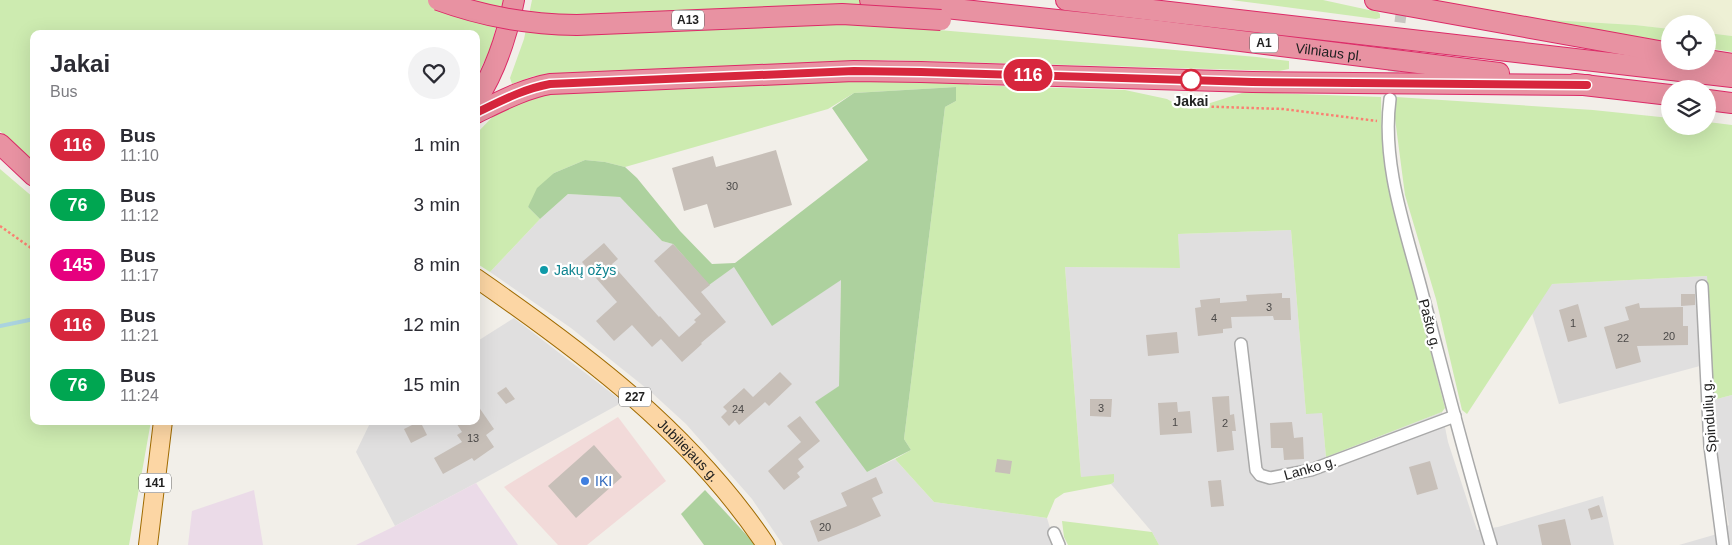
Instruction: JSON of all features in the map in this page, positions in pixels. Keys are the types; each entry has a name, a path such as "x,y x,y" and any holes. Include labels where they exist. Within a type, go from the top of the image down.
{"highway":[{"name":"A13","path":"438,0 504,20 585,25 825,15 940,13"},
{"path":"480,93 504,43 514,0"},
{"path":"870,0 940,13"},
{"name":"Vilniaus pl.","path":"1066,0 1732,77"},
{"path":"1375,0 1661,51"},
{"name":"Vilniaus pl.","path":"940,13 1249,52 1365,56 1661,94"},
{"path":"1716,61 1732,64"},
{"path":"480,111 532,87 550,84 854,71 1252,82 1587,85"},
{"path":"1716,101 1732,103"},
{"path":"0,144 30,172"}],"main road":[{"name":"Jubiliejaus g.","path":"480,281 606,372 663,422 722,487 754,526 766,545"},
{"name":"141","path":"148,545 163,425"}],"street":[{"name":"Pašto g.","path":"1390,99 1387,123 1394,184 1491,545"},
{"name":"Spindulių g.","path":"1702,286 1710,446 1723,545"},
{"name":"Lanko g.","path":"1241,344 1256,470 1260,475 1270,478 1311,470 1455,416"},
{"path":"1054,533 1059,545"}],"path":[{"path":"1184,95 1177,94 1178,100 1190,106 1283,109 1387,123"},
{"path":"0,226 30,247"}],"shaded area":[{"path":"568,194 620,197 662,241 673,244 709,284 734,267 841,279 839,386 867,472 895,459 934,502 1047,518 1055,545 783,545 752,499 686,424 651,392 571,328 490,272 540,219"},
{"path":"1291,230 1306,413 1322,412 1326,457 1442,412 1448,442 1477,530 1498,527 1603,496 1614,545 1159,545 1152,532 1111,484 1114,482 1081,477 1065,267 1179,268 1178,234"},
{"path":"1707,276 1711,363 1559,404 1532,313 1551,284"},
{"path":"514,318 623,402 395,526 356,452 369,425 480,425 480,339"},
{"path":"1732,395 1732,545 1679,545 1717,534 1729,525 1715,447 1713,400"},
{"path":"618,417 666,481 587,545 558,545 504,487"},
{"path":"476,483 518,545 356,545 395,526"},
{"path":"254,490 263,545 188,545 192,511"}],"green space":[{"path":"0,0 503,0 490,50 480,70 480,30 30,30 30,160 0,131"},
{"path":"532,0 929,0 927,29 1257,57 1289,61 1289,69 1279,71 888,60 534,76 512,84 510,78 524,39"},
{"path":"1231,0 1323,0 1378,12 1380,18 1376,19"},
{"path":"1429,0 1732,0 1732,36 1716,34 1716,15 1661,15 1661,28 1533,19"},
{"path":"1533,19 1661,28 1661,40"},
{"path":"1716,34 1732,36 1732,52 1716,49"},
{"path":"902,77 966,80 969,85 1125,90 1167,99 1183,108 1194,109 1190,104 1207,104 1245,92 1381,97 1382,142 1387,181 1445,408 1442,412 1326,457 1322,413 1306,414 1291,230 1178,234 1180,268 1065,267 1081,477 1114,474 1114,482 1064,493 1055,499 1047,518 934,502 895,459 911,450 904,439 945,107 956,101 956,87 854,93 828,109 625,167 585,160 554,173 528,207 540,219 490,272 480,266 480,130 502,107 542,92"},
{"path":"956,87 956,101 945,107 904,439 911,450 867,472 815,402 839,386 841,280 772,326 734,267 709,285 673,244 662,241 620,197 568,194 540,219 528,207 537,188 554,173 585,160 625,167 637,178 680,231 712,264 735,263 868,160 832,108 854,93"},
{"path":"1396,97 1593,110 1661,117 1661,135 1716,135 1716,123 1732,125 1732,395 1713,400 1707,276 1552,284 1467,414 1462,410 1436,299 1405,195 1394,111"},
{"path":"0,169 30,195 30,425 150,425 129,545 0,545"},
{"path":"705,490 755,545 704,545 681,514"},
{"path":"1062,521 1152,532 1159,545 1068,545 1064,537"}],"building":[{"path":"776,150 792,205 714,228 707,204 684,211 672,168 713,156 716,167"},
{"path":"604,243 618,259 612,264 679,337 696,322 694,320 701,314 654,261 673,244 710,285 701,292 726,322 682,362 661,339 652,347 632,325 614,341 596,321 617,302 582,262"},
{"path":"1282,293 1282,298 1290,298 1291,320 1274,320 1273,316 1231,317 1232,328 1223,329 1223,333 1198,336 1195,308 1201,307 1200,300 1220,298 1220,303 1247,301 1246,295"},
{"path":"1681,294 1695,294 1695,305 1681,306"},
{"path":"1639,303 1640,308 1683,307 1683,326 1688,326 1688,345 1637,346 1641,362 1616,369 1604,327 1629,320 1625,307"},
{"path":"1578,304 1587,337 1568,342 1559,310"},
{"path":"1177,332 1179,353 1148,356 1146,335"},
{"path":"780,372 792,384 769,406 765,402 739,425 735,420 729,426 721,417 727,411 723,407 744,388 753,397"},
{"path":"506,387 515,399 506,404 497,393"},
{"path":"1229,396 1230,415 1234,414 1236,431 1232,431 1234,450 1217,452 1212,397"},
{"path":"1090,399 1112,399 1111,417 1090,416"},
{"path":"1177,402 1178,412 1190,411 1192,433 1160,435 1158,403"},
{"path":"480,409 494,429 486,435 494,447 474,461 472,458 443,474 434,458 462,442 457,435 462,432 458,425 480,425"},
{"path":"800,416 820,441 798,459 804,467 797,473 800,477 784,490 768,471 801,442 787,426"},
{"path":"1292,422 1294,438 1303,437 1304,459 1284,460 1283,448 1271,448 1270,423"},
{"path":"412,425 422,425 427,435 411,443 404,429"},
{"name":"IKI","path":"594,445 622,477 576,518 548,486"},
{"path":"997,459 1012,461 1010,474 995,472"},
{"path":"1430,461 1438,489 1417,495 1409,467"},
{"path":"876,477 883,493 872,498 881,516 818,542 810,521 847,506 841,493"},
{"path":"1221,480 1224,506 1211,507 1208,481"},
{"path":"1599,505 1603,517 1591,520 1588,509"},
{"path":"1565,519 1571,545 1542,545 1538,525"}],"waterway":[{"path":"0,326 30,320"}],"tunnel":[{"path":"1391,88 1403,0"}],"bus line":[{"name":"116","path":"480,111 532,87 550,84 854,71 1252,82 1587,85"}],"place":[{"name":"Jakai","path":"1191,80"},
{"name":"Jakų ožys","path":"544,270"},
{"name":"IKI","path":"585,481"}]}
